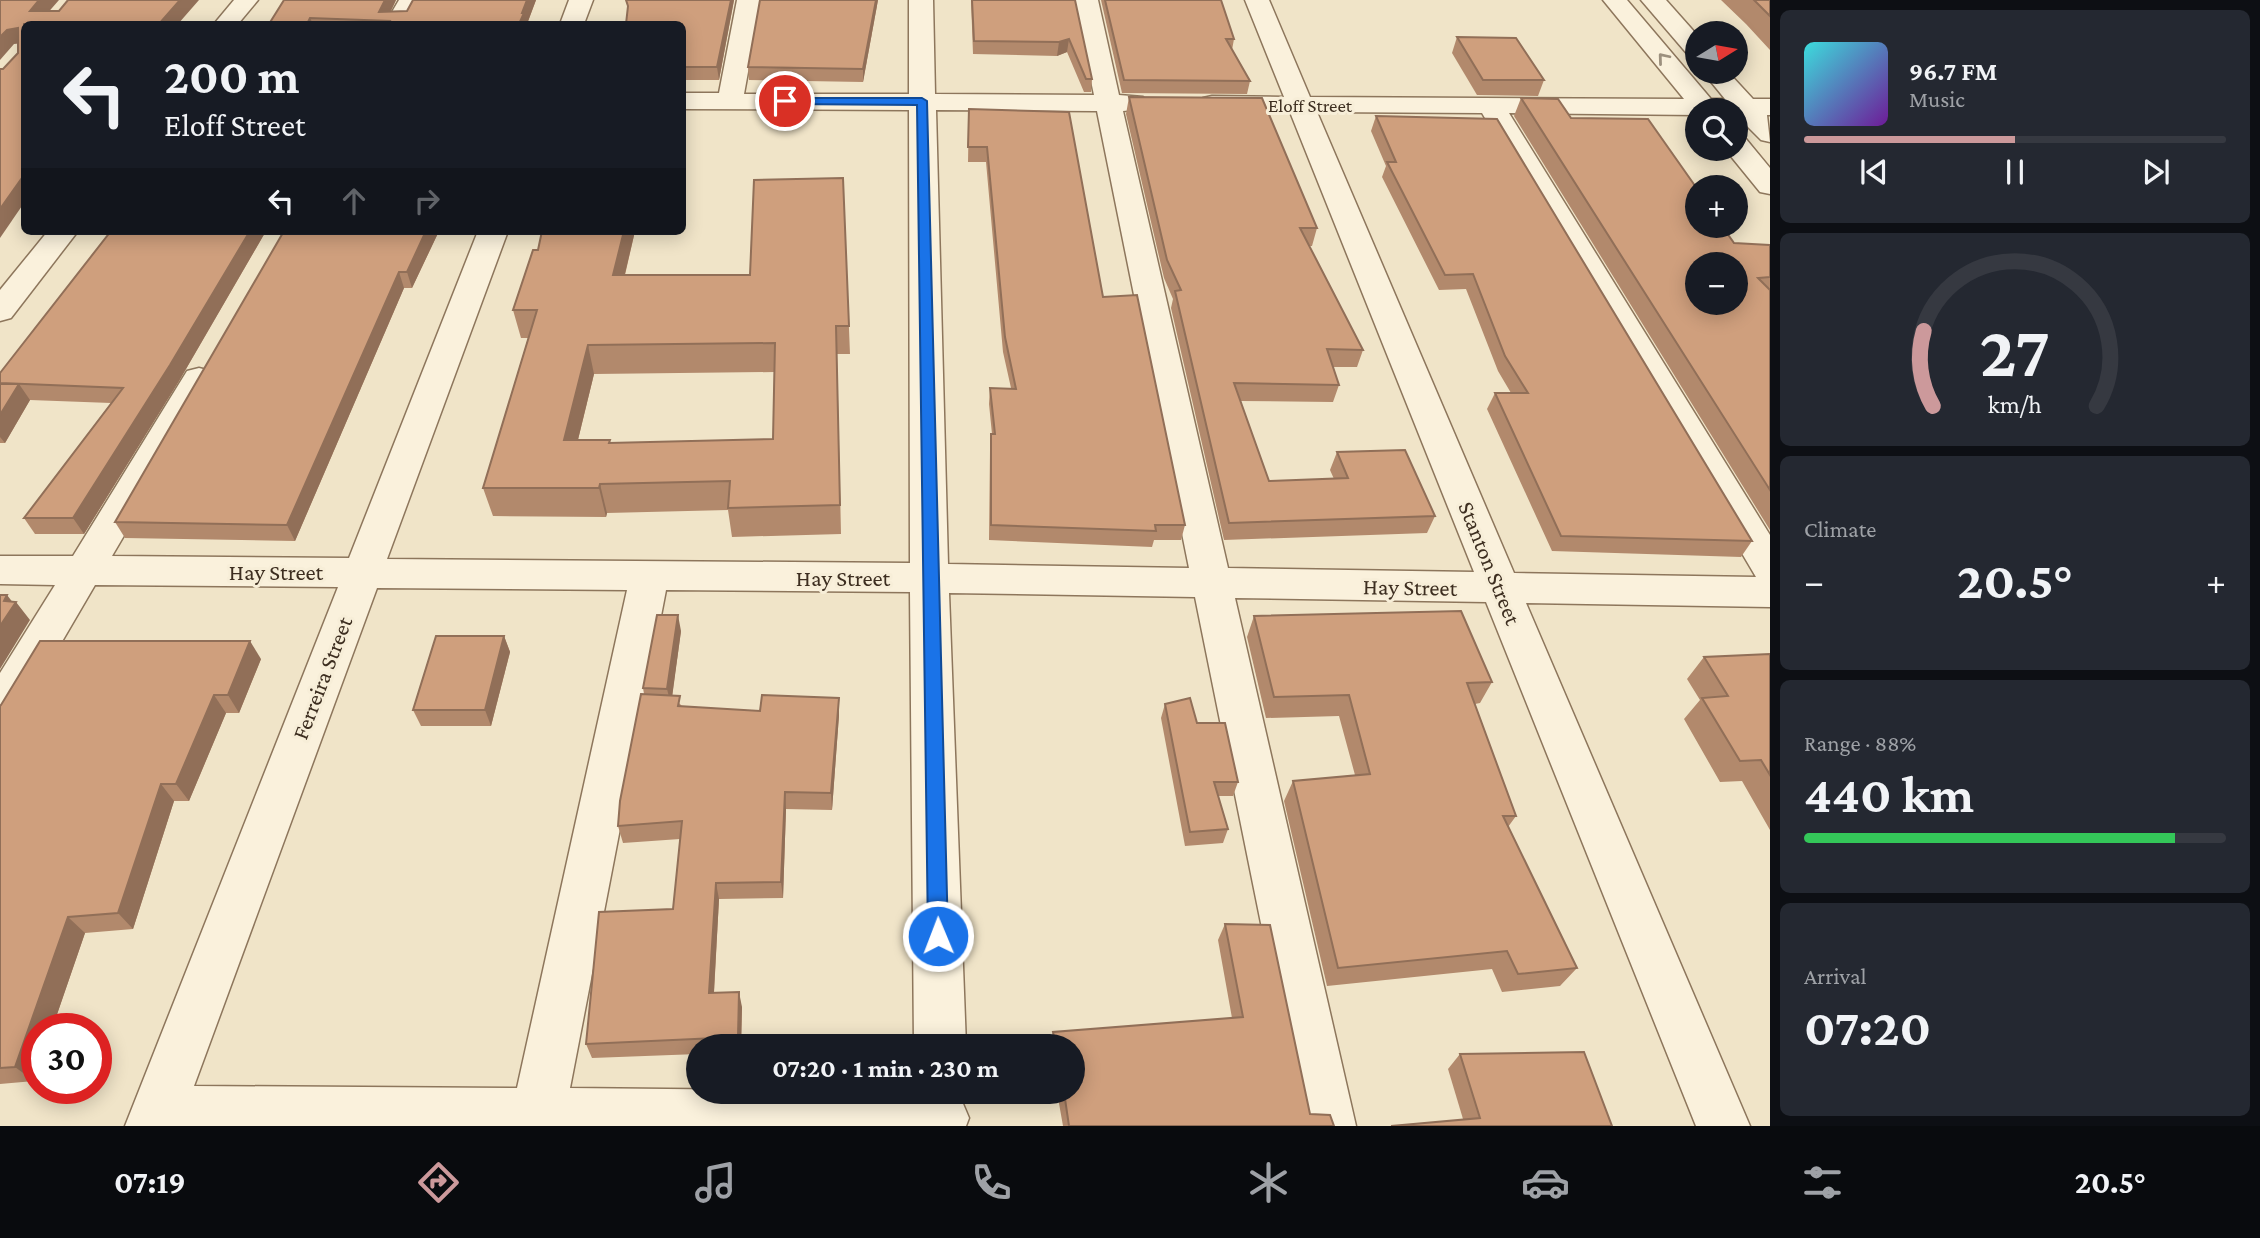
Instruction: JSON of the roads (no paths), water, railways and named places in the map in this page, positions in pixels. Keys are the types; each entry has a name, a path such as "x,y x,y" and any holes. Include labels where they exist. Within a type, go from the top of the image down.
{"street":[{"path":"228,21 246,0"},
{"path":"399,21 411,0"},
{"path":"573,21 581,0"},
{"path":"730,101 749,0"},
{"path":"921,0 929,578 940,1034"},
{"path":"1086,0 1329,1126"},
{"name":"Stanton Street","path":"1257,0 1723,1126"},
{"path":"1615,0 1697,98"},
{"path":"1653,0 1685,36"},
{"path":"1730,84 1758,107 1770,134"},
{"path":"686,101 1163,104"},
{"name":"Eloff Street","path":"1191,104 1685,109"},
{"path":"1491,106 1770,567"},
{"path":"1748,159 1770,186"},
{"path":"0,312 60,235"},
{"name":"Ferreira Street","path":"154,1119 491,235"},
{"path":"0,710 218,347"},
{"name":"Hay Street","path":"0,570 929,578 1211,585 1770,592"},
{"path":"537,1121 649,577"},
{"path":"154,1119 537,1121 942,1112"}]}
